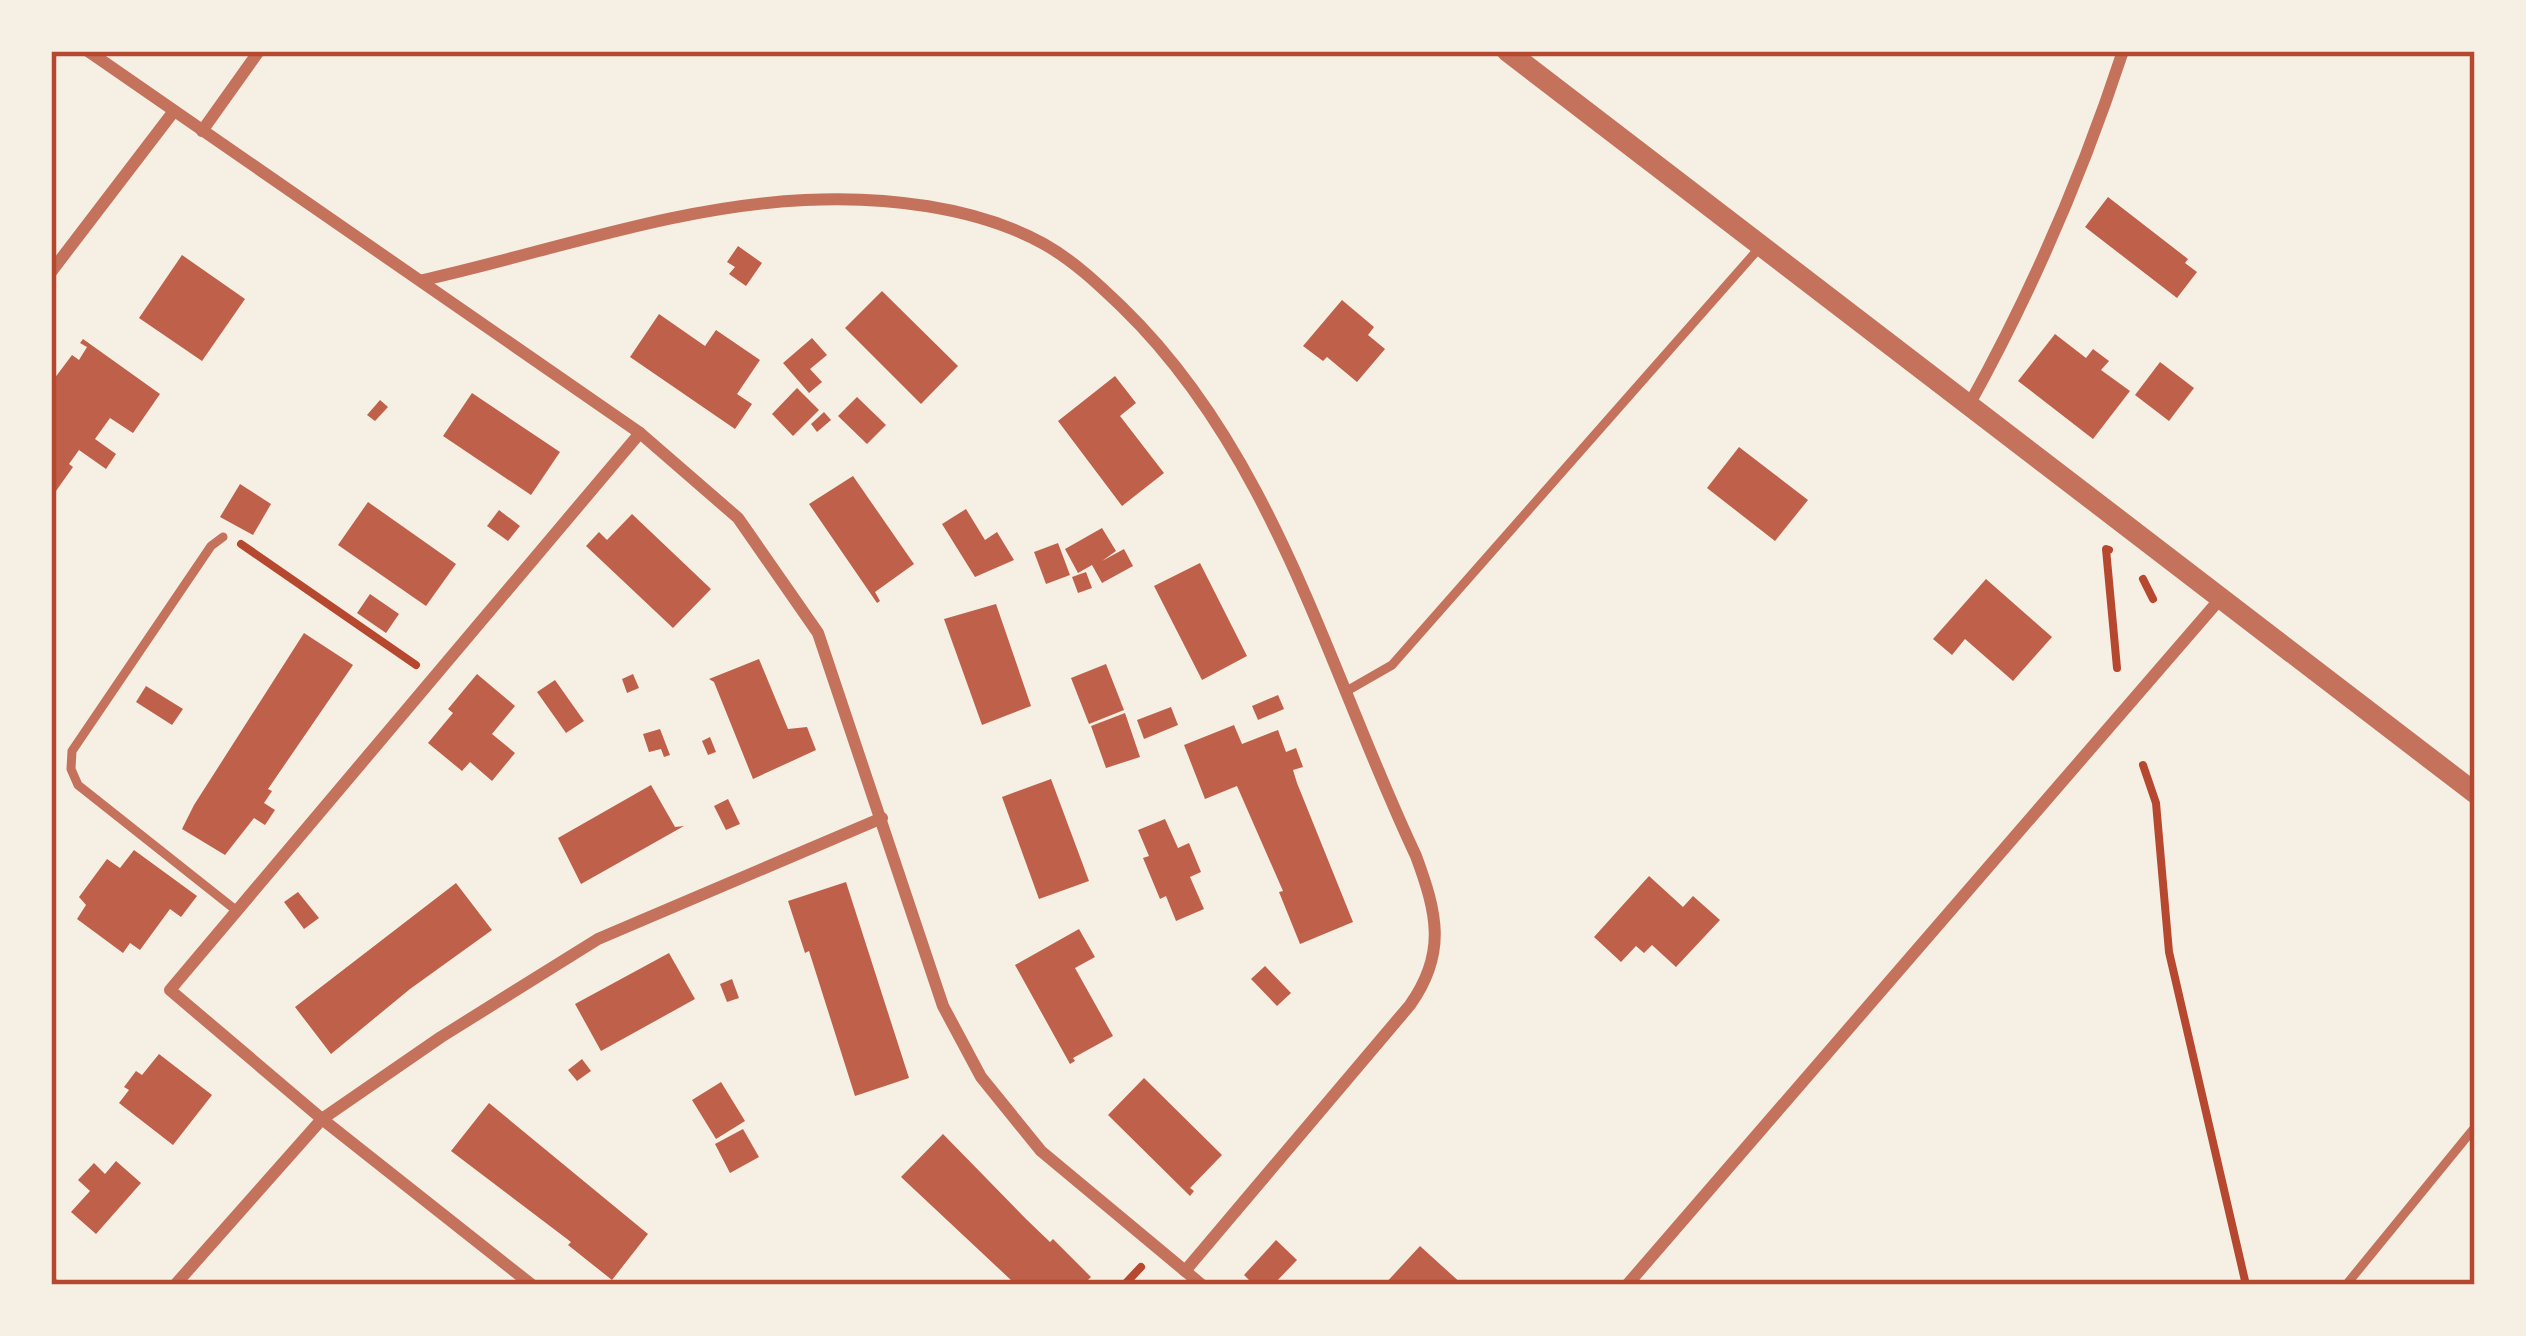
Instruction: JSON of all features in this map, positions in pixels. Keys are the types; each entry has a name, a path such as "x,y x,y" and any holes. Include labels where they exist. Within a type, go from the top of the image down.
{"street":[{"path":"88,51 640,433 738,518 818,633 943,1006 981,1076 1041,1150 1202,1285"},
{"path":"202,131 259,51"},
{"path":"1507,51 2475,793"},
{"path":"1970,405 2063,210 2123,51"},
{"path":"51,272 175,111"},
{"path":"423,280 700,213 808,200 904,204 1011,229 1042,243 1087,275 1188,379 1227,438 1271,523 1345,692 1426,884 1435,923 1435,955 1410,1005 1185,1271"},
{"path":"532,1285 322,1119 170,990 640,433"},
{"path":"1627,1285 2220,598"},
{"path":"175,1285 322,1119 562,959 598,939 882,818"}],"lane":[{"path":"1345,692 1392,665 1761,246"},
{"path":"223,537 211,546 72,751 71,769 78,785 237,911"},
{"path":"2346,1285 2475,1127"}],"path":[{"path":"223,537 235,540 423,670"},
{"path":"2116,668 2106,549 2123,558"},
{"path":"2138,572 2153,599"},
{"path":"2144,765 2156,803 2170,952 2246,1285"},
{"path":"1124,1285 1142,1266"}],"building":[{"path":"2108,197 2188,259 2185,263 2197,272 2177,298 2085,227"},
{"path":"738,246 762,263 746,286 729,274 735,267 727,262"},
{"path":"182,255 245,299 202,361 139,318"},
{"path":"882,291 958,366 921,404 845,328"},
{"path":"1342,300 1374,327 1368,335 1385,349 1357,382 1327,357 1323,361 1303,346"},
{"path":"659,314 705,346 716,330 760,360 737,394 752,404 735,429 630,357"},
{"path":"2055,334 2086,358 2093,349 2109,361 2101,370 2130,391 2093,439 2018,381"},
{"path":"812,338 827,355 810,369 822,382 809,393 783,363"},
{"path":"83,339 160,394 133,433 110,418 95,439 116,454 106,469 79,450 51,498 51,383 72,355 79,360 87,347 80,343"},
{"path":"2160,362 2194,388 2169,421 2135,395"},
{"path":"1115,376 1136,403 1120,416 1164,473 1122,506 1058,421"},
{"path":"797,388 819,410 793,436 772,414"},
{"path":"472,393 560,452 531,495 443,436"},
{"path":"857,397 886,425 867,444 838,416"},
{"path":"380,400 388,407 375,421 367,415"},
{"path":"824,412 831,420 817,432 811,424"},
{"path":"1739,447 1808,500 1775,541 1707,488"},
{"path":"853,476 914,564 875,592 877,603 809,504"},
{"path":"240,484 271,504 253,535 220,517"},
{"path":"368,502 456,564 426,606 338,545"},
{"path":"966,509 985,540 997,532 1014,560 975,577 942,524"},
{"path":"499,510 520,526 508,541 487,526"},
{"path":"632,514 711,589 673,628 586,546 599,532 607,540"},
{"path":"1102,528 1116,551 1102,561 1124,549 1133,566 1102,583 1092,565 1078,573 1065,549"},
{"path":"1058,543 1070,575 1046,584 1034,552"},
{"path":"1200,563 1247,656 1202,680 1154,586"},
{"path":"1086,572 1092,588 1078,593 1072,577"},
{"path":"1986,579 2052,637 2013,681 1965,639 1952,655 1933,639"},
{"path":"370,594 399,614 386,633 357,613"},
{"path":"996,604 1031,706 982,725 944,619"},
{"path":"304,633 353,665 268,789 272,791 264,803 275,810 265,825 254,818 225,855 182,829"},
{"path":"759,659 788,729 807,727 816,750 753,779 709,679"},
{"path":"1106,664 1124,710 1089,724 1071,678"},
{"path":"477,674 515,706 492,734 515,753 492,781 470,762 462,771 428,743"},
{"path":"633,674 639,688 627,693 622,679"},
{"path":"555,680 584,721 566,733 537,692"},
{"path":"146,686 183,709 172,725 136,702"},
{"path":"1278,695 1284,709 1258,720 1252,706"},
{"path":"1171,707 1178,725 1144,739 1137,720"},
{"path":"1125,713 1140,757 1106,768 1091,726"},
{"path":"1234,725 1242,744 1278,730 1286,752 1296,748 1303,767 1293,770 1297,783 1353,922 1300,944 1279,892 1283,891 1237,786 1205,799 1184,745"},
{"path":"660,729 670,755 664,757 661,749 649,752 643,734"},
{"path":"710,737 716,752 708,755 702,741"},
{"path":"1051,779 1089,881 1039,899 1002,797"},
{"path":"651,785 675,827 684,826 581,884 558,838"},
{"path":"728,799 740,824 726,830 714,806"},
{"path":"1165,819 1178,848 1189,843 1201,872 1190,877 1204,909 1176,921 1166,896 1160,899 1143,858 1149,856 1138,830"},
{"path":"134,850 197,896 181,917 170,909 140,950 130,943 123,953 77,919 86,905 79,897 107,859 120,868"},
{"path":"1649,876 1683,907 1693,896 1720,920 1676,967 1652,945 1644,953 1636,946 1621,962 1594,937"},
{"path":"846,882 909,1078 855,1096 809,951 805,953 788,901"},
{"path":"456,883 492,930 331,1054 295,1007"},
{"path":"298,892 319,918 304,929 284,902"},
{"path":"1079,929 1095,957 1075,968 1113,1036 1070,1064 1015,965"},
{"path":"669,953 695,999 601,1051 575,1004"},
{"path":"1265,966 1291,993 1277,1006 1251,979"},
{"path":"732,979 739,998 727,1002 720,984"},
{"path":"159,1054 212,1095 173,1145 119,1103 136,1071 142,1075"},
{"path":"582,1059 591,1071 577,1081 568,1070"},
{"path":"1144,1078 1222,1155 1190,1188 1194,1191 1190,1196 1108,1115"},
{"path":"721,1082 745,1121 716,1139 692,1100"},
{"path":"489,1103 648,1234 612,1280 568,1245 571,1242 451,1151"},
{"path":"743,1129 759,1157 730,1173 715,1144"},
{"path":"943,1134 1091,1277 1083,1285 1007,1285 1012,1281 901,1177"},
{"path":"116,1161 141,1183 96,1234 71,1212 90,1191 78,1180 94,1163 105,1174"},
{"path":"1276,1240 1297,1260 1273,1285 1254,1285 1244,1275"},
{"path":"1420,1246 1442,1266 1463,1285 1384,1285"}]}
